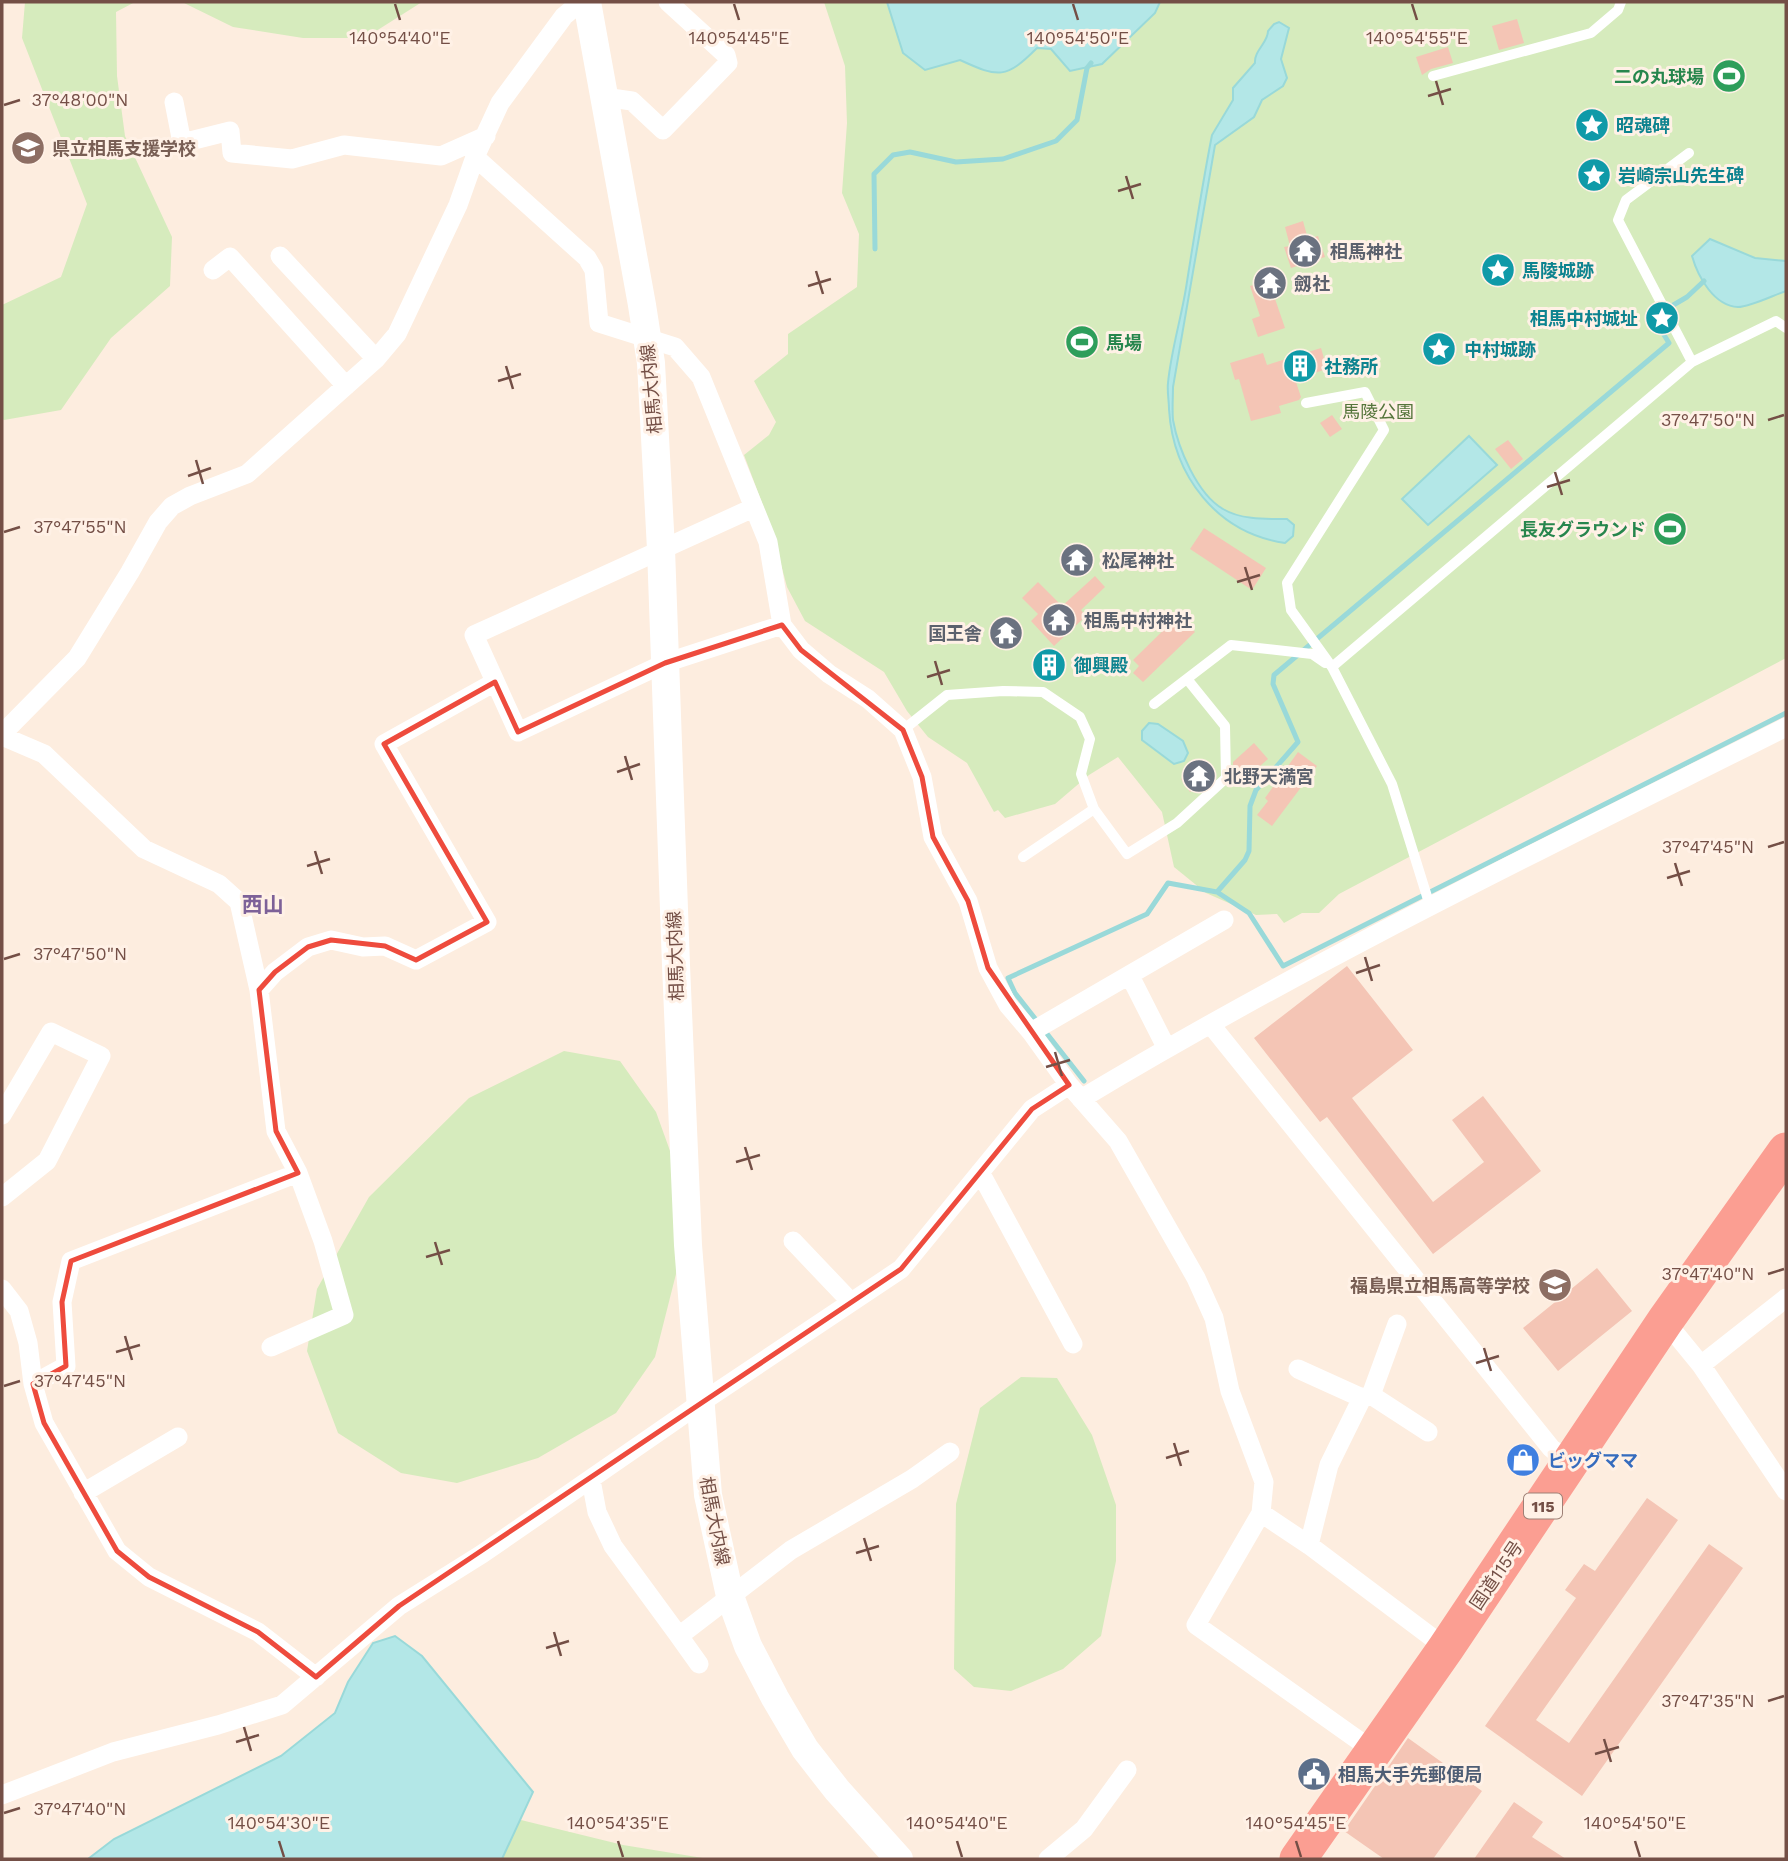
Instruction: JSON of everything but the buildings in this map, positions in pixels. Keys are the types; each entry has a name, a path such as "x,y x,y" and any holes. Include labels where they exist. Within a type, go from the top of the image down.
{"highway":[{"name":"国道115号","path":"1307,1857 1665,1321 1786,1151"}],"main road":[{"name":"相馬大内線","path":"587,2 651,363 662,550 685,1192 708,1495 730,1597 748,1646 775,1698 805,1749 836,1790 899,1859"}],"street":[{"path":"271,1347 344,1315 323,1241 298,1173 276,1131 259,990 239,902 219,884 144,849 44,754 2,735 77,658 158,522 172,506 190,496 247,474 376,359 397,334 458,205 475,157 500,103 564,16 581,2"},
{"path":"604,97 632,101 663,130 728,63 726,55 668,2"},
{"path":"174,102 181,143 230,131 232,153 292,159 344,145 441,156 486,136"},
{"path":"475,157 587,258 593,270 599,323 675,347 701,377 768,542 782,625 801,650 829,674 868,699 903,730 922,777 933,837 968,901 988,968 1009,1005 1075,1092 1118,1141 1196,1278 1214,1318 1230,1391 1264,1482 1261,1513 1196,1625 1375,1752"},
{"path":"280,256 376,359"},
{"path":"213,270 230,257 346,386"},
{"path":"753,508 474,635 519,732 665,663 782,625"},
{"path":"259,990 275,972 308,947 331,940 363,947 385,946 416,960 487,922 384,744 495,682"},
{"path":"2,1795 113,1752 195,1732 282,1705 399,1606 482,1555 699,1404 901,1269 1032,1109 1075,1092 1211,1025 1430,906 1786,727"},
{"path":"1031,1032 1224,920"},
{"path":"1130,976 1166,1047"},
{"path":"1211,1025 1551,1448 1571,1464"},
{"path":"2,1115 51,1032 100,1056 47,1161 2,1197"},
{"path":"980,1172 1073,1343"},
{"path":"33,1384 66,1366 62,1302 71,1261 298,1173"},
{"path":"793,1241 851,1302"},
{"path":"2,1289 19,1311 28,1343 33,1384 44,1423 117,1551 149,1577 258,1632 316,1677"},
{"path":"1701,1365 1786,1298"},
{"path":"1665,1321 1701,1365 1786,1490"},
{"path":"1309,1545 1329,1465 1367,1397 1396,1324"},
{"path":"1298,1368 1367,1397 1428,1432"},
{"path":"83,1493 178,1437"},
{"path":"679,1636 791,1550 912,1479 950,1452"},
{"path":"591,1480 597,1512 612,1546 699,1664"},
{"path":"1261,1513 1309,1545 1446,1648"},
{"path":"1048,1859 1084,1829 1128,1770"}],"lane":[{"path":"1433,76 1591,33 1618,10 1620,2"},
{"path":"1689,153 1626,200 1618,220 1692,362"},
{"path":"1332,667 1692,362 1776,321 1786,328"},
{"path":"1306,403 1365,392 1384,430 1287,583 1291,610 1332,667 1392,784 1430,906"},
{"path":"1154,705 1231,645 1312,654 1332,667"},
{"path":"903,730 947,695 1003,691 1043,692 1080,718 1090,739 1082,774 1094,809 1127,854 1177,822 1226,778 1225,726 1187,679"},
{"path":"1023,857 1094,809"}],"highlighted area":[{"path":"782,625 801,650 903,730 922,777 933,837 968,901 988,968 1069,1085 1032,1109 901,1269 399,1606 316,1677 258,1632 149,1577 117,1551 44,1423 33,1384 66,1366 62,1302 71,1261 298,1173 276,1131 259,990 275,972 308,947 331,940 385,946 416,960 487,922 384,744 495,682 518,732 665,663"}],"green space":[{"path":"25,2 135,2 116,12 117,76 125,136 172,237 170,286 111,338 61,410 4,420 2,305 61,277 87,204 22,38"},
{"path":"182,2 422,2 365,38 303,38 233,27"},
{"name":"馬陵公園","path":"824,2 1786,2 1786,658 1339,894 1319,913 1302,913 1284,923 1277,914 1256,915 1206,893 1174,867 1162,812 1118,757 1089,775 1055,804 1005,818 998,810 994,812 967,763 928,737 907,711 884,672 805,621 787,587 771,527 744,455 769,435 776,422 754,381 788,354 788,334 857,287 859,234 842,193 847,123 845,66"},
{"path":"564,1051 620,1061 656,1112 678,1173 676,1274 655,1357 616,1413 538,1458 457,1483 401,1473 338,1433 307,1351 317,1289 369,1197 469,1098"},
{"path":"1021,1377 1057,1378 1092,1435 1116,1505 1116,1561 1101,1636 1063,1669 1011,1691 974,1687 954,1669 956,1504 980,1408"},
{"path":"521,1820 623,1845 709,1859 370,1859"}],"water":[{"path":"887,2 1160,2 1155,13 1102,64 1070,71 1051,49 1037,48 1009,70 993,72 960,60 925,70 903,53"},
{"path":"1279,22 1289,28 1281,59 1287,78 1283,86 1262,100 1254,117 1215,145 1173,387 1173,420 1184,457 1205,493 1230,513 1254,518 1287,519 1294,525 1293,536 1285,543 1261,537 1239,527 1219,514 1203,497 1179,457 1172,434 1168,389 1171,359 1184,300 1212,135 1233,100 1233,88 1255,63 1268,31"},
{"path":"1710,239 1755,258 1786,261 1786,291 1738,307 1722,302 1708,289 1692,256"},
{"path":"1469,436 1497,465 1428,525 1402,499"},
{"path":"1149,723 1158,724 1183,741 1188,753 1184,761 1174,764 1142,740 1142,731"},
{"path":"395,1636 422,1656 533,1792 502,1859 88,1859 114,1839 281,1756 335,1713 348,1682 373,1643"}],"waterway":[{"path":"875,249 874,174 893,155 910,152 956,162 1003,159 1056,141 1077,120 1087,68 1091,63"},
{"path":"1217,892 1245,860 1249,851 1250,806 1256,790 1298,742 1273,684 1274,675 1669,343 1653,317 1687,297 1704,281"},
{"path":"1084,1081 1015,993 1008,978 1147,914 1168,883 1217,892 1249,913 1283,966 1786,713"}],"place":[{"name":"二の丸球場","path":"1729,76"},
{"name":"昭魂碑","path":"1592,125"},
{"name":"県立相馬支援学校","path":"28,148"},
{"name":"岩崎宗山先生碑","path":"1594,175"},
{"name":"相馬神社","path":"1305,251"},
{"name":"馬陵城跡","path":"1498,270"},
{"name":"劔社","path":"1270,283"},
{"name":"相馬中村城址","path":"1662,318"},
{"name":"馬場","path":"1082,342"},
{"name":"中村城跡","path":"1439,349"},
{"name":"社務所","path":"1300,366"},
{"name":"長友グラウンド","path":"1670,529"},
{"name":"松尾神社","path":"1077,560"},
{"name":"相馬中村神社","path":"1059,620"},
{"name":"国王舎","path":"1006,633"},
{"name":"御興殿","path":"1049,665"},
{"name":"北野天満宮","path":"1199,776"},
{"name":"福島県立相馬高等学校","path":"1555,1285"},
{"name":"ビッグママ","path":"1523,1460"},
{"name":"相馬大手先郵便局","path":"1314,1774"}],"district":[{"name":"西山","path":"263,904"}]}
